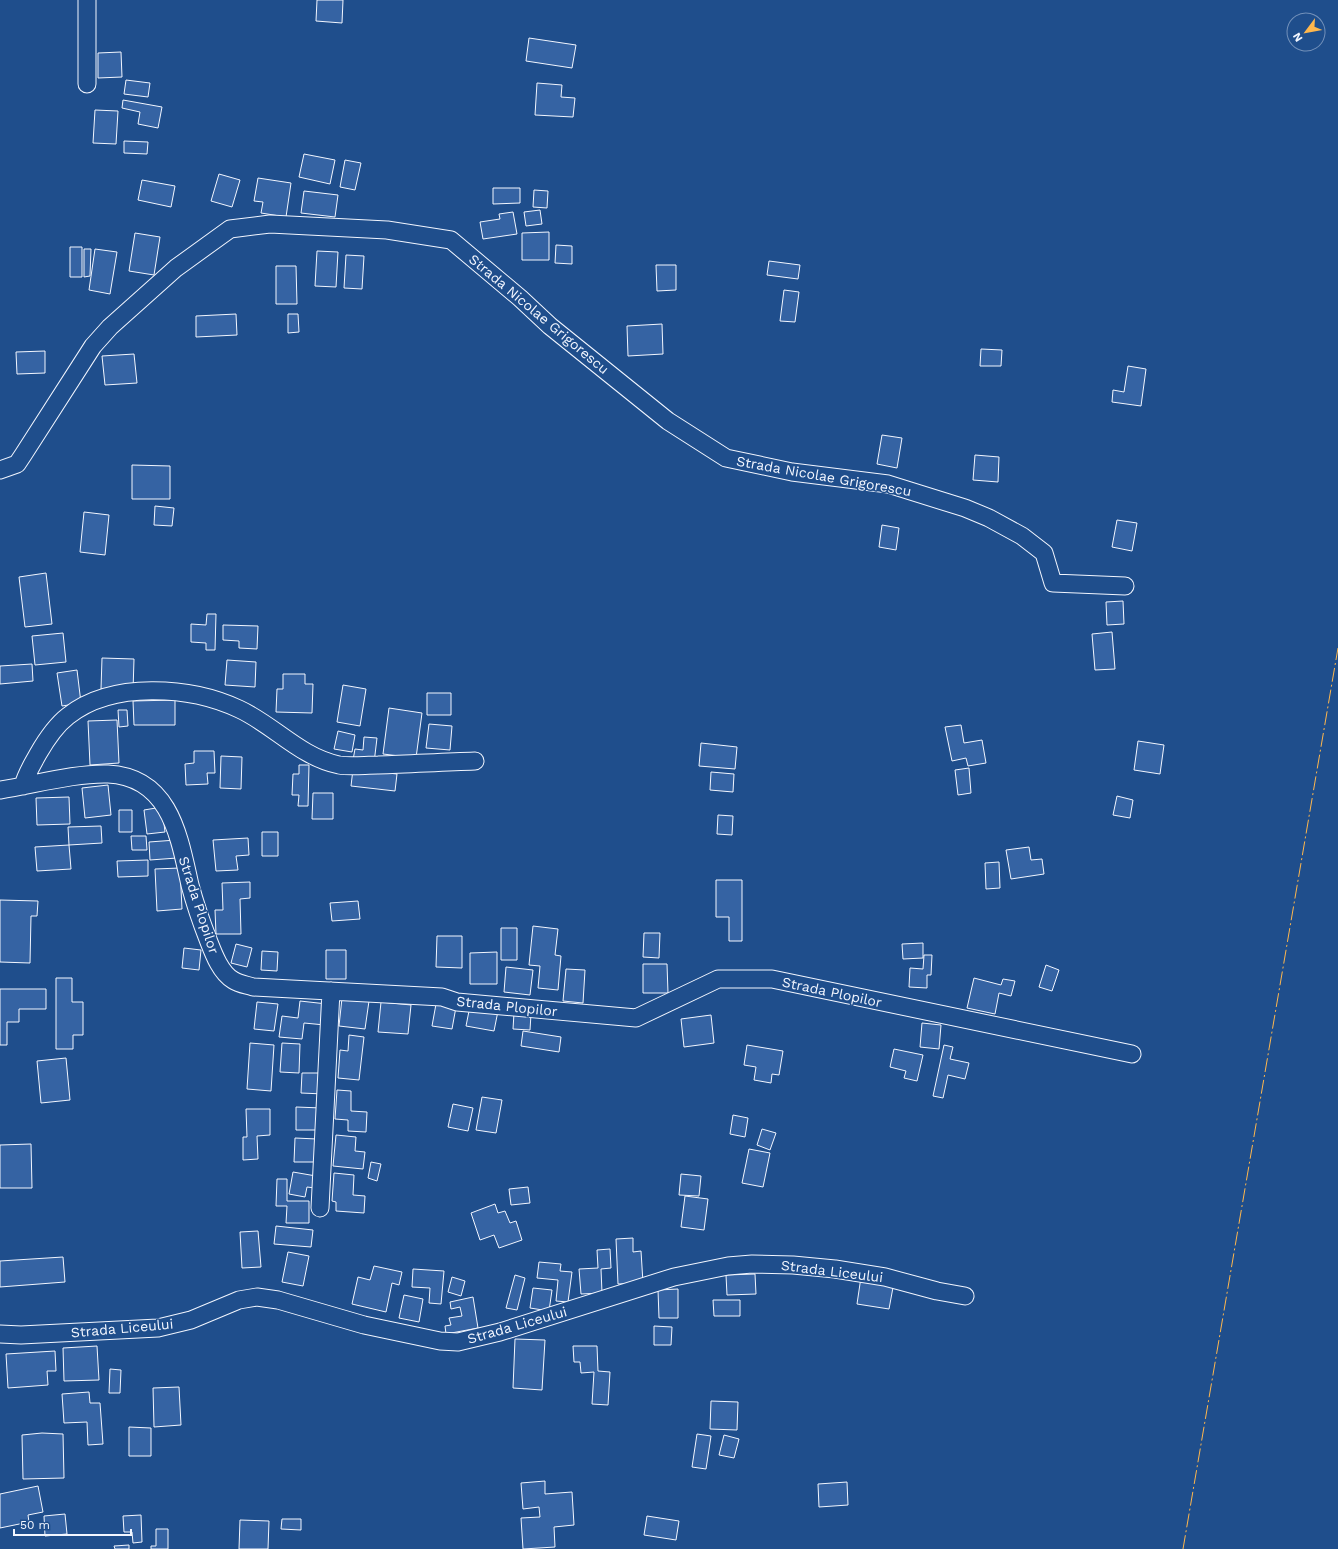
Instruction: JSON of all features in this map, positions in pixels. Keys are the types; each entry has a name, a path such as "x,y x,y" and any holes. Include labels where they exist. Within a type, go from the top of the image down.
{"street":[{"path":"87,0 87,84"},
{"name":"Strada Nicolae Grigorescu","path":"0,470 17,464 94,346 110,327 176,268 230,229 270,224 387,230 451,240 520,298 550,326 668,421 726,458 792,472 888,484 938,499 989,518 1022,536 1044,554 1053,583 1125,586"},
{"path":"23,786 26,775 46,741 57,726 68,716 103,697 148,691 188,692 239,708 256,718 307,754 339,765 475,761"},
{"name":"Strada Plopilor","path":"0,790 82,776 108,774 137,780 149,787 162,800 171,818 215,957 224,971 233,980 253,987 442,997 457,1002 510,1005 583,1015 636,1018 718,979 772,979 1132,1054"},
{"path":"320,1208 331,991"},
{"name":"Strada Liceului","path":"0,1334 22,1335 158,1328 191,1320 239,1300 257,1297 278,1300 364,1326 440,1341 458,1342 500,1332 674,1277 728,1266 752,1264 793,1265 835,1269 885,1277 937,1291 964,1296"}],"building":[{"path":"317,0 343,0 342,23 316,21"},
{"path":"529,38 576,45 572,68 526,61"},
{"path":"121,52 122,77 98,78 98,53"},
{"path":"126,80 150,83 148,97 124,94"},
{"path":"537,83 562,85 561,97 575,98 573,117 535,115"},
{"path":"123,100 162,107 158,128 138,124 140,112 122,108"},
{"path":"95,110 118,111 116,144 93,143"},
{"path":"124,141 148,142 147,154 124,153"},
{"path":"304,154 335,160 330,184 299,177"},
{"path":"345,160 361,163 355,190 340,187"},
{"path":"219,174 240,180 232,207 211,201"},
{"path":"258,178 291,183 286,217 261,213 263,202 254,201"},
{"path":"142,180 175,186 171,207 138,200"},
{"path":"493,188 520,188 520,203 493,204"},
{"path":"534,190 548,191 547,208 533,207"},
{"path":"304,191 338,195 335,217 301,213"},
{"path":"540,210 542,224 526,226 524,212"},
{"path":"513,212 517,234 483,239 480,222 500,219 499,214"},
{"path":"549,232 549,260 522,260 522,233"},
{"path":"135,233 160,237 154,275 129,271"},
{"path":"556,245 572,246 572,264 555,263"},
{"path":"70,247 82,247 82,277 70,277"},
{"path":"84,249 91,249 90,276 84,277"},
{"path":"95,249 117,252 110,294 89,290"},
{"path":"317,251 338,252 336,287 315,286"},
{"path":"346,255 364,256 362,289 344,288"},
{"path":"769,261 800,265 798,279 767,275"},
{"path":"656,265 676,265 676,290 657,291"},
{"path":"276,266 296,266 297,304 276,304"},
{"path":"784,290 799,292 795,322 780,321"},
{"path":"236,314 237,335 196,337 196,316"},
{"path":"288,314 298,314 299,332 288,333"},
{"path":"662,324 663,354 628,356 627,326"},
{"path":"981,349 1002,350 1001,366 980,366"},
{"path":"45,351 45,373 17,374 16,352"},
{"path":"134,354 137,383 105,385 102,356"},
{"path":"1128,366 1146,369 1141,406 1112,402 1113,390 1124,392"},
{"path":"882,435 902,438 897,468 877,464"},
{"path":"975,455 999,457 998,482 973,480"},
{"path":"132,465 170,466 170,499 132,499"},
{"path":"155,506 174,508 172,526 154,525"},
{"path":"84,512 109,515 105,555 80,552"},
{"path":"1117,520 1137,523 1132,551 1112,547"},
{"path":"882,525 899,528 896,550 879,547"},
{"path":"46,573 52,624 25,627 19,577"},
{"path":"1123,601 1124,624 1107,625 1106,602"},
{"path":"207,614 216,614 215,650 206,650 206,643 191,642 191,624 206,625"},
{"path":"223,625 258,626 257,649 239,648 239,641 223,640"},
{"path":"1112,632 1115,669 1095,670 1092,634"},
{"path":"63,633 66,662 35,665 32,636"},
{"path":"102,658 134,659 133,691 101,689"},
{"path":"227,660 256,662 255,687 225,685"},
{"path":"32,664 33,681 0,684 0,666"},
{"path":"77,670 81,703 62,706 57,673"},
{"path":"283,674 305,674 305,684 313,684 312,713 276,712 277,689 283,689"},
{"path":"343,685 366,689 360,726 337,722"},
{"path":"427,693 451,693 451,715 427,715"},
{"path":"175,700 175,725 134,725 133,701"},
{"path":"389,708 422,713 416,758 383,754"},
{"path":"118,710 127,710 128,726 119,727"},
{"path":"117,720 119,763 90,765 88,721"},
{"path":"429,724 452,726 450,750 426,748"},
{"path":"961,725 964,743 982,740 986,763 968,766 966,758 952,761 945,727"},
{"path":"338,731 355,735 352,752 334,749"},
{"path":"364,737 377,738 374,763 353,760 355,749 363,750"},
{"path":"1138,741 1164,745 1160,774 1134,770"},
{"path":"701,743 737,747 735,769 699,766"},
{"path":"194,751 214,751 215,773 207,773 208,784 186,785 185,764 194,763"},
{"path":"221,756 242,757 241,789 220,788"},
{"path":"299,765 309,765 308,806 298,806 299,795 292,795 293,774 299,774"},
{"path":"969,768 971,793 958,795 955,770"},
{"path":"353,769 397,774 395,791 351,786"},
{"path":"711,772 734,774 733,792 710,790"},
{"path":"108,785 111,815 85,818 82,788"},
{"path":"313,793 333,793 333,819 312,819"},
{"path":"1117,796 1133,800 1130,818 1113,815"},
{"path":"69,797 70,824 37,825 36,798"},
{"path":"162,807 165,832 147,834 144,810"},
{"path":"119,810 132,810 132,832 119,832"},
{"path":"718,815 733,816 732,835 717,834"},
{"path":"101,826 102,843 69,845 68,827"},
{"path":"262,832 278,832 278,856 262,856"},
{"path":"131,836 146,836 147,850 132,850"},
{"path":"248,838 249,855 236,856 238,870 216,871 213,840"},
{"path":"176,840 177,858 150,860 149,842"},
{"path":"69,845 71,869 37,871 35,847"},
{"path":"1029,847 1031,860 1042,859 1044,874 1011,879 1006,850"},
{"path":"148,860 148,876 118,877 117,861"},
{"path":"999,862 1000,888 986,889 985,863"},
{"path":"180,868 182,909 157,911 155,869"},
{"path":"716,880 742,880 742,941 729,941 729,917 716,917"},
{"path":"250,882 250,898 240,899 241,934 216,934 215,910 223,910 222,883"},
{"path":"0,900 38,901 37,916 31,916 30,963 0,962"},
{"path":"358,901 360,919 332,921 330,903"},
{"path":"533,926 558,929 555,955 561,956 558,990 538,988 540,966 529,965"},
{"path":"501,928 517,928 517,960 501,960"},
{"path":"644,933 660,933 659,958 643,957"},
{"path":"437,936 462,936 462,968 436,967"},
{"path":"923,943 923,958 903,959 902,944"},
{"path":"236,944 252,948 247,967 231,963"},
{"path":"184,948 201,950 199,970 182,968"},
{"path":"326,950 346,950 346,979 326,979"},
{"path":"262,951 278,952 277,971 261,970"},
{"path":"497,952 497,984 470,984 470,953"},
{"path":"924,955 932,955 931,975 927,975 927,988 909,987 910,968 923,969"},
{"path":"643,964 667,964 668,993 643,993"},
{"path":"1046,965 1059,970 1052,991 1039,987"},
{"path":"506,967 533,970 530,995 504,992"},
{"path":"566,969 585,970 583,1003 563,1001"},
{"path":"56,978 72,978 72,1002 83,1002 83,1035 73,1035 73,1049 56,1049"},
{"path":"974,978 1001,985 1003,979 1015,981 1011,996 999,993 995,1014 967,1008"},
{"path":"0,989 46,989 46,1009 19,1009 19,1022 7,1022 7,1045 0,1045"},
{"path":"342,998 369,1001 365,1029 339,1026"},
{"path":"300,1001 327,1004 325,1025 304,1023 302,1039 279,1037 282,1016 298,1018"},
{"path":"257,1002 278,1004 274,1031 254,1029"},
{"path":"381,1002 411,1005 408,1034 378,1032"},
{"path":"436,1004 456,1007 452,1029 432,1026"},
{"path":"470,1006 498,1011 494,1031 466,1026"},
{"path":"514,1013 531,1014 530,1030 513,1029"},
{"path":"711,1015 714,1043 684,1047 681,1019"},
{"path":"922,1023 941,1025 939,1049 920,1047"},
{"path":"523,1031 561,1037 559,1052 521,1046"},
{"path":"349,1035 364,1037 359,1080 338,1078 340,1050 348,1051"},
{"path":"250,1043 274,1045 271,1091 247,1089"},
{"path":"282,1043 300,1044 299,1073 280,1072"},
{"path":"747,1045 783,1051 779,1075 772,1074 771,1083 754,1080 756,1067 744,1065"},
{"path":"944,1045 953,1047 950,1059 969,1063 965,1079 948,1075 943,1098 933,1096"},
{"path":"894,1049 923,1055 917,1081 904,1078 906,1071 890,1067"},
{"path":"66,1058 70,1100 41,1103 37,1061"},
{"path":"302,1073 325,1073 324,1094 301,1093"},
{"path":"337,1090 351,1091 351,1111 367,1112 366,1132 348,1131 348,1120 335,1119"},
{"path":"482,1097 502,1100 496,1133 476,1130"},
{"path":"453,1104 473,1108 468,1131 448,1127"},
{"path":"296,1107 322,1108 321,1130 296,1130"},
{"path":"246,1109 270,1109 270,1135 257,1136 258,1159 243,1160 243,1137 247,1137"},
{"path":"733,1115 748,1118 745,1137 730,1134"},
{"path":"762,1129 776,1133 770,1150 757,1145"},
{"path":"336,1135 356,1137 355,1151 365,1152 363,1169 333,1166"},
{"path":"295,1138 317,1139 317,1162 294,1162"},
{"path":"31,1144 32,1188 0,1188 0,1145"},
{"path":"749,1149 770,1153 763,1187 742,1183"},
{"path":"371,1162 381,1164 377,1181 368,1178"},
{"path":"293,1172 316,1176 315,1188 307,1187 305,1197 289,1194"},
{"path":"334,1173 354,1175 353,1195 365,1196 364,1213 336,1211 336,1202 332,1201"},
{"path":"681,1174 701,1176 699,1196 679,1195"},
{"path":"277,1179 287,1179 287,1201 309,1201 309,1223 286,1223 287,1206 276,1206"},
{"path":"528,1187 530,1203 511,1205 509,1189"},
{"path":"685,1196 708,1199 704,1230 681,1227"},
{"path":"495,1204 498,1213 505,1211 510,1223 516,1221 522,1240 499,1248 494,1235 480,1240 471,1213"},
{"path":"276,1226 313,1230 311,1247 274,1244"},
{"path":"258,1231 261,1267 242,1268 240,1232"},
{"path":"633,1238 633,1252 641,1251 643,1283 618,1284 616,1239"},
{"path":"610,1249 611,1268 601,1269 602,1293 581,1294 579,1269 598,1268 597,1250"},
{"path":"288,1252 309,1256 303,1286 282,1282"},
{"path":"63,1257 65,1282 0,1287 0,1261"},
{"path":"539,1262 561,1264 560,1271 572,1272 568,1302 556,1301 558,1280 537,1278"},
{"path":"374,1266 402,1272 399,1285 392,1283 386,1312 352,1304 358,1277 370,1280"},
{"path":"413,1269 444,1271 441,1304 429,1303 430,1288 412,1287"},
{"path":"755,1274 756,1294 727,1295 726,1275"},
{"path":"515,1275 525,1278 517,1310 506,1308"},
{"path":"452,1277 465,1281 461,1296 448,1292"},
{"path":"861,1277 894,1282 889,1309 857,1304"},
{"path":"533,1288 552,1290 549,1311 530,1308"},
{"path":"678,1289 678,1318 659,1318 658,1290"},
{"path":"404,1295 423,1299 419,1322 399,1318"},
{"path":"473,1297 478,1328 446,1334 445,1326 451,1325 449,1318 462,1316 460,1307 451,1309 450,1302"},
{"path":"713,1300 740,1300 740,1316 714,1316"},
{"path":"654,1326 672,1327 671,1345 654,1345"},
{"path":"515,1339 545,1340 542,1390 513,1388"},
{"path":"97,1346 99,1380 64,1381 63,1348"},
{"path":"573,1346 597,1346 598,1371 610,1372 608,1405 592,1404 594,1372 581,1373 580,1362 574,1362"},
{"path":"55,1351 56,1371 47,1371 48,1385 8,1388 6,1354"},
{"path":"110,1369 121,1370 120,1393 109,1393"},
{"path":"179,1387 181,1425 154,1427 153,1388"},
{"path":"89,1392 90,1403 100,1403 103,1444 88,1445 87,1422 64,1423 62,1394"},
{"path":"711,1401 738,1402 737,1430 710,1429"},
{"path":"129,1427 151,1428 151,1456 129,1456"},
{"path":"42,1433 63,1434 64,1478 23,1479 22,1435"},
{"path":"697,1434 711,1436 706,1469 692,1467"},
{"path":"724,1435 739,1439 734,1458 719,1455"},
{"path":"545,1481 545,1494 572,1492 574,1525 554,1527 555,1547 523,1549 521,1518 540,1517 539,1507 523,1509 521,1483"},
{"path":"847,1482 848,1505 819,1507 818,1484"},
{"path":"38,1486 43,1512 28,1515 29,1522 0,1528 0,1494"},
{"path":"65,1514 67,1534 45,1536 44,1516"},
{"path":"141,1515 142,1542 133,1543 132,1532 124,1532 123,1516"},
{"path":"647,1516 679,1521 676,1540 644,1535"},
{"path":"282,1519 301,1519 301,1530 281,1529"},
{"path":"240,1520 269,1521 268,1549 239,1549"},
{"path":"156,1529 168,1529 168,1549 151,1549 151,1546 156,1546"},
{"path":"129,1545 129,1549 115,1549 114,1546"}],"power":[{"path":"1183,1549 1338,648"}]}
